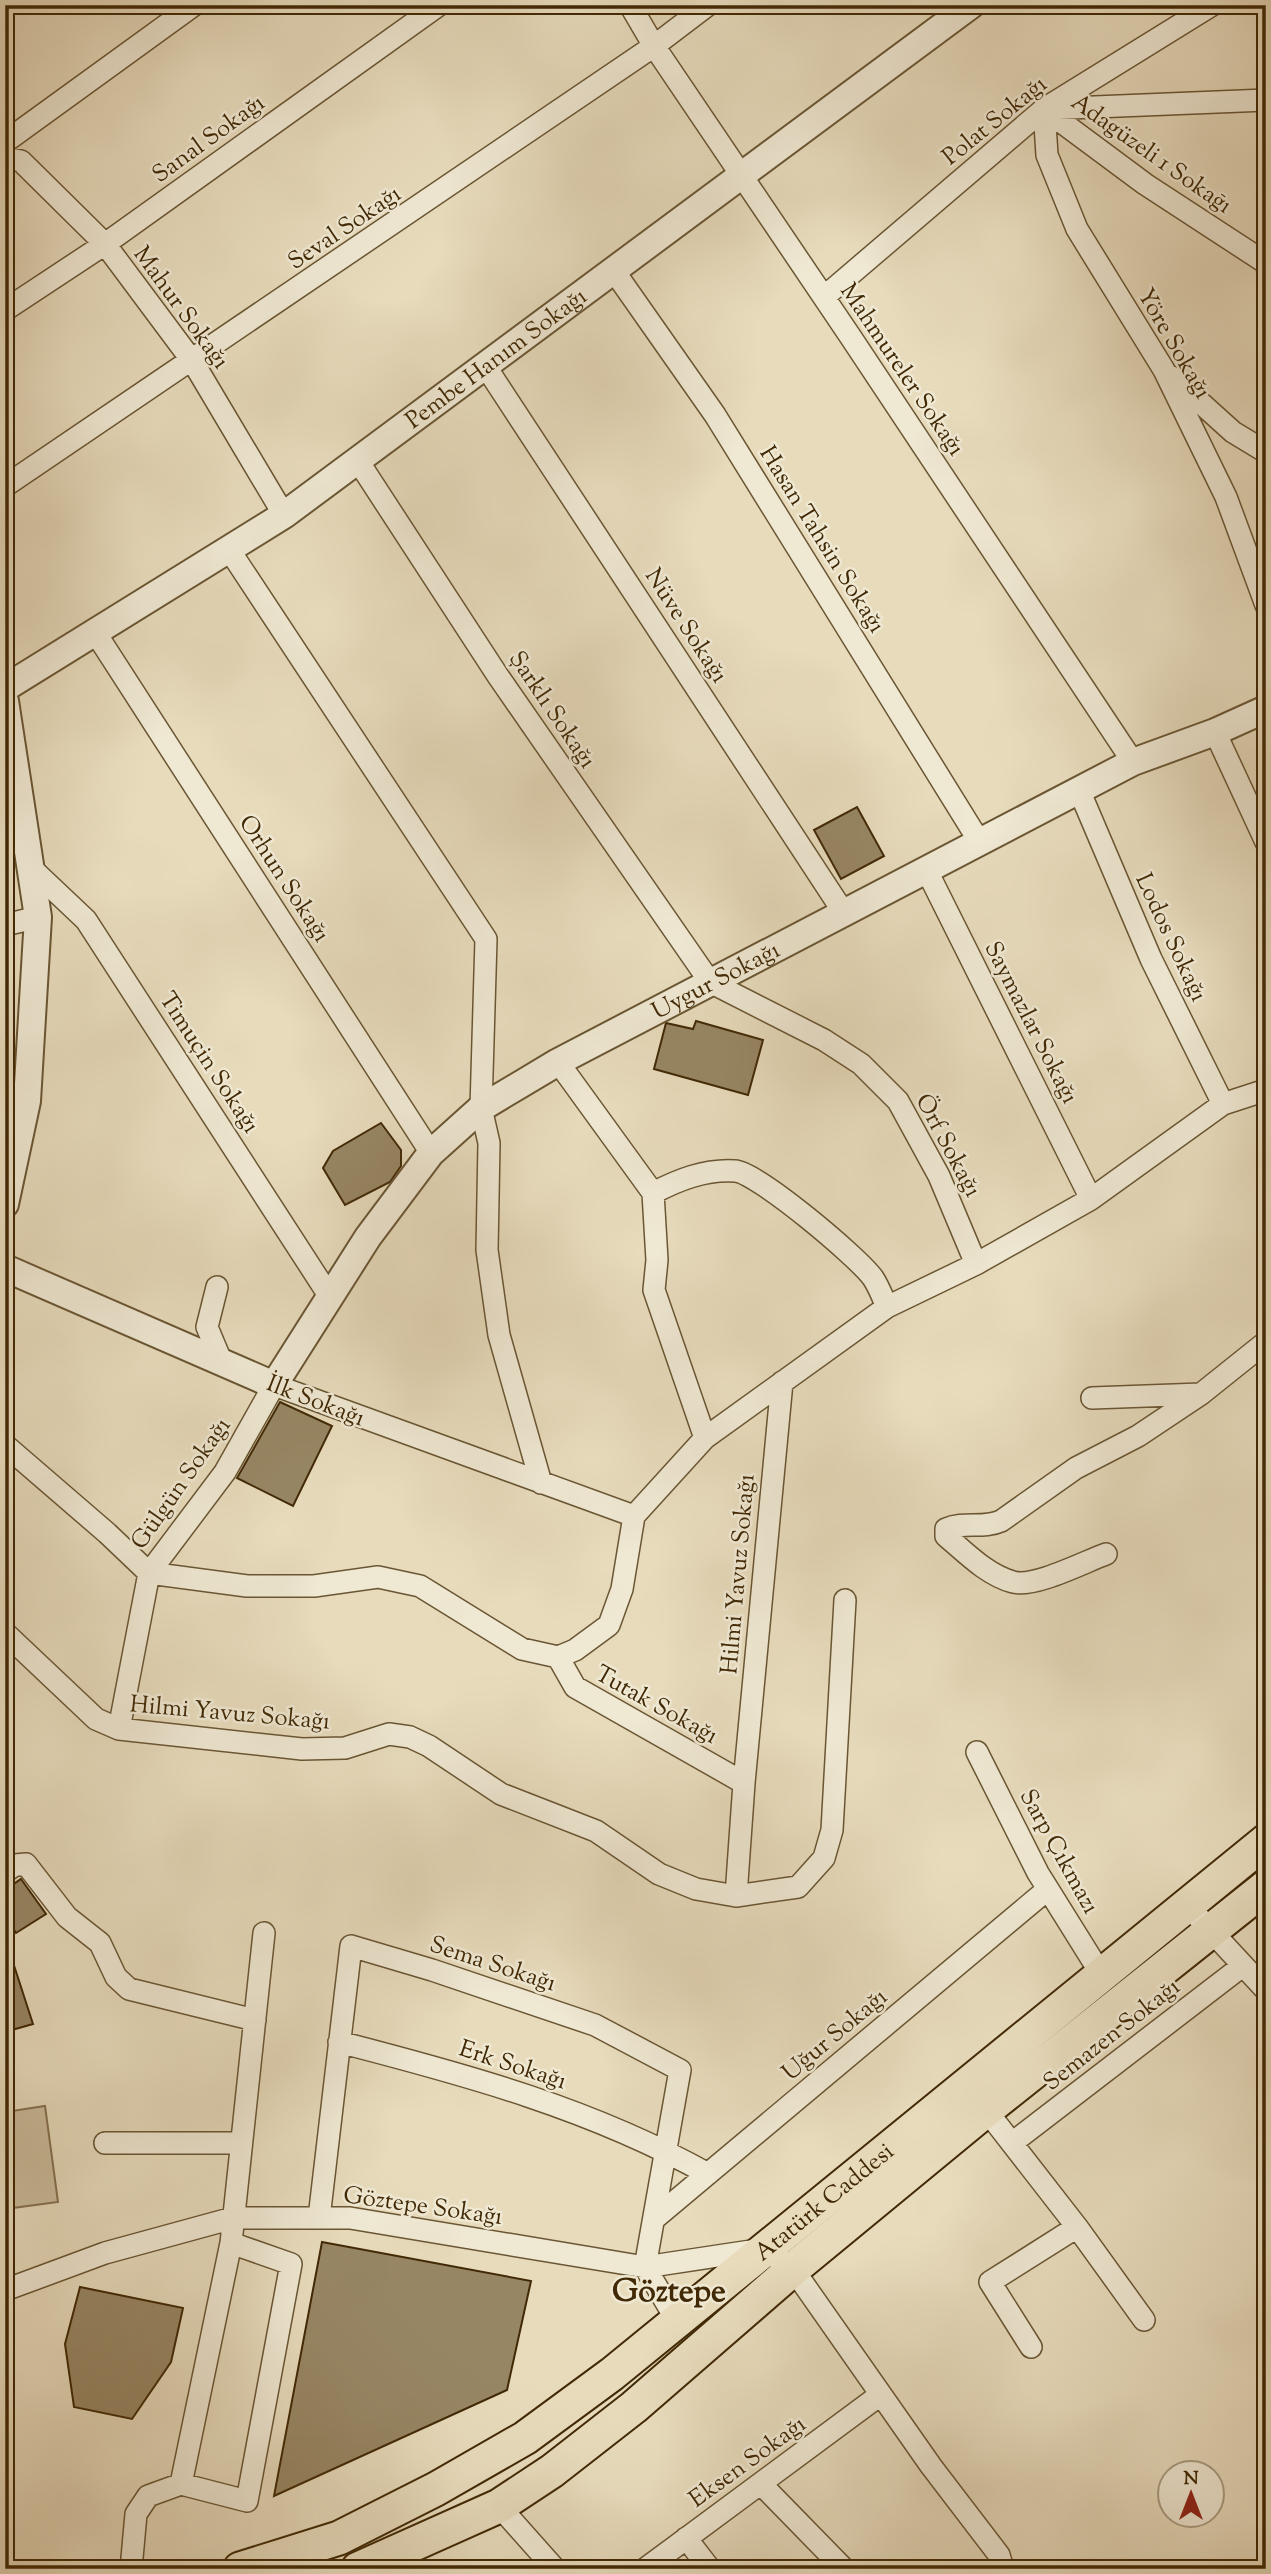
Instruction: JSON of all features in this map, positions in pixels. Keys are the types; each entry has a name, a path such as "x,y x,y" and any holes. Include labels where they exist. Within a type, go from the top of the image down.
{"main road":[{"name":"Atatürk Caddesi","path":"240,2569 339,2538 436,2489 525,2438 612,2374 676,2319 1266,1841"},
{"name":"Atatürk Caddesi","path":"358,2569 499,2506 552,2471 634,2407 793,2269 986,2110 1266,1887"}],"street":[{"path":"5,142 194,5"},
{"name":"Sanal Sokağı","path":"5,310 105,244 439,5"},
{"name":"Mahmureler Sokağı","path":"630,5 654,46 1133,762"},
{"name":"Seval Sokağı","path":"5,486 192,362 654,46 708,5"},
{"name":"Pembe Hanım Sokağı","path":"5,688 284,515 971,5"},
{"name":"Polat Sokağı","path":"824,297 1044,109 1212,5"},
{"path":"1044,109 1266,100"},
{"name":"Adagüzeli 1 Sokaḡı","path":"1044,109 1145,184 1266,263"},
{"name":"Yöre Sokağı","path":"1044,109 1047,155 1077,229 1164,370 1226,497 1266,605"},
{"name":"Mahur Sokağı","path":"5,158 21,161 105,244 192,362 284,515"},
{"name":"Hasan Tahsin Sokağı","path":"614,271 715,415 979,841"},
{"name":"Nüve Sokağı","path":"486,367 844,913"},
{"path":"1164,370 1233,432 1266,452"},
{"name":"Şarklı Sokağı","path":"358,461 498,677 710,982"},
{"path":"228,548 486,939 481,1108 489,1143 487,1250 499,1335 541,1483"},
{"name":"Orhun Sokağı","path":"95,632 431,1153"},
{"path":"5,701 38,918 27,1101 5,1204"},
{"name":"Uygur Sokağı","path":"274,1385 368,1237 431,1153 481,1108 558,1062 1133,762 1215,732 1266,709"},
{"path":"1215,732 1266,842"},
{"name":"Lodos Sokağı","path":"1079,790 1151,959 1223,1104"},
{"name":"Timuçin Sokağı","path":"30,868 86,920 330,1297"},
{"name":"Saymazlar Sokağı","path":"926,869 1091,1199"},
{"path":"5,925 38,918"},
{"name":"Örf Sokağı","path":"710,982 824,1040 861,1064 898,1101 939,1176 976,1264"},
{"path":"558,1062 653,1193 657,1260 654,1290 705,1438"},
{"path":"5,1445 98,1524 149,1573 247,1586 314,1586 378,1577 420,1586 522,1649 558,1657 575,1650 609,1625 622,1589 634,1516 705,1438 887,1307 976,1264 1091,1199 1223,1104 1266,1090"},
{"path":"653,1193 696,1174 737,1170 759,1181 852,1256 873,1278 887,1307"},
{"name":"İlk Sokağı","path":"5,1268 274,1385 634,1516"},
{"path":"216,1287 207,1327 222,1363"},
{"path":"1106,1554 1040,1579 1015,1583 989,1571 946,1536 946,1529 956,1524 992,1525 1001,1521 1076,1468 1138,1436 1200,1394 1266,1342"},
{"name":"Hilmi Yavuz Sokağı","path":"736,1896 744,1783 782,1382"},
{"name":"Gülgün Sokağı","path":"149,1573 225,1472 274,1385"},
{"path":"1092,1398 1200,1394"},
{"path":"119,1729 149,1573"},
{"name":"Hilmi Yavuz Sokağı","path":"5,1633 96,1719 119,1729 302,1749 345,1748 389,1734 410,1737 429,1746 500,1794 596,1832 659,1874 696,1889 736,1896 798,1887 824,1858 832,1830 845,1600"},
{"name":"Tutak Sokağı","path":"558,1657 575,1688 744,1783"},
{"name":"Sarp Çıkmazı","path":"977,1752 1048,1889 1101,1974"},
{"path":"5,1872 15,1865 26,1864 67,1917 100,1943 116,1977 129,1989 255,2020"},
{"name":"Uğur Sokağı","path":"654,2219 1048,1889"},
{"path":"1188,1906 1266,1990"},
{"path":"181,2484 231,2243 264,1933"},
{"name":"Sema Sokağı","path":"319,2218 351,1946 432,1969 595,2025 680,2070 645,2267"},
{"name":"Semazen Sokağı","path":"1012,2143 1241,1966"},
{"name":"Erk Sokağı","path":"339,2042 545,2100 666,2150 708,2174"},
{"path":"986,2110 1077,2227 1143,2320"},
{"path":"105,2143 241,2143"},
{"name":"Göztepe Sokağı","path":"5,2290 105,2253 233,2218 350,2218 645,2267 764,2249"},
{"path":"1031,2347 990,2282 1077,2227"},
{"path":"131,2569 136,2514 148,2496 181,2484 247,2501 291,2264 231,2243"},
{"path":"764,2249 793,2269 880,2395 999,2555 1003,2569"},
{"path":"645,2267 676,2319"},
{"name":"Eksen Sokağı","path":"645,2569 880,2395"},
{"path":"761,2484 844,2569"},
{"path":"499,2506 555,2569"},
{"path":"686,2538 710,2569"}],"shaded area":[{"path":"45,2106 58,2202 5,2209 5,2112"}],"building":[{"path":"857,807 884,856 841,879 814,830"},
{"path":"696,1021 763,1040 748,1095 654,1069 666,1023 693,1029"},
{"path":"381,1123 401,1150 401,1166 390,1182 345,1205 323,1168 333,1151"},
{"path":"280,1402 332,1426 293,1506 237,1478"},
{"path":"21,1879 46,1914 16,1933 5,1916 5,1890"},
{"path":"9,1950 33,2024 5,2032 5,1951"},
{"path":"322,2242 531,2281 507,2390 274,2496"},
{"path":"80,2287 183,2308 171,2362 132,2419 74,2407 65,2344"}],"district":[{"name":"Göztepe","path":"669,2290"}]}
